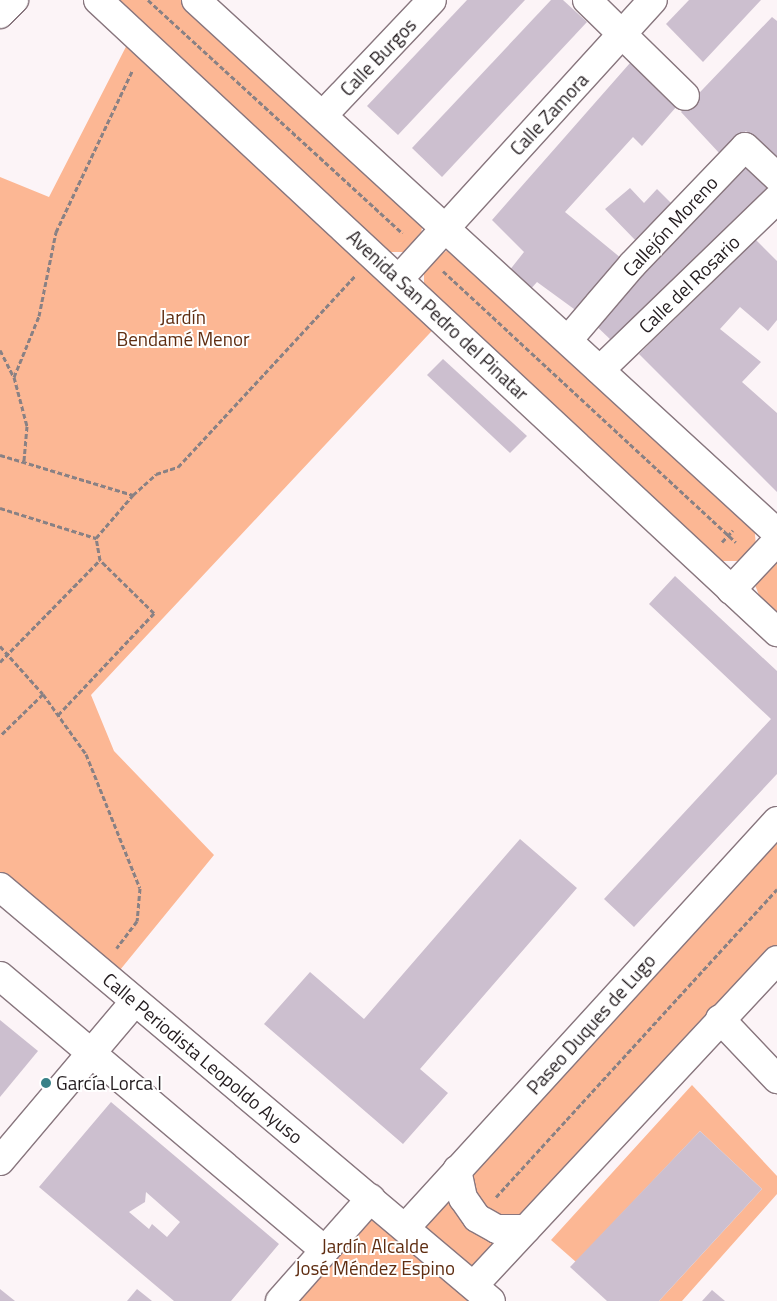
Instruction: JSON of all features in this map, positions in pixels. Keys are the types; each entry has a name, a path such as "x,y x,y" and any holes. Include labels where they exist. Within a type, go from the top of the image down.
{"street":[{"path":"0,10 4,0"},
{"path":"0,14 14,0"},
{"name":"Avenida San Pedro del Pinatar","path":"98,0 370,251 777,632"},
{"path":"196,0 777,533"},
{"path":"587,0 685,96"},
{"name":"Calle Zamora","path":"399,279 653,0"},
{"name":"Calle Burgos","path":"323,115 426,2"},
{"name":"Callejón Moreno","path":"574,346 632,265 745,147 777,177"},
{"name":"Calle del Rosario","path":"600,370 777,199"},
{"path":"731,590 777,541"},
{"name":"Paseo Duques de Lugo","path":"406,1227 777,821"},
{"name":"Calle Periodista Leopoldo Ayuso","path":"0,886 483,1293"},
{"path":"483,1293 526,1229 777,960"},
{"path":"0,976 324,1250"},
{"path":"0,1161 135,1001"},
{"path":"720,1019 771,1062"},
{"path":"458,1170 463,1198 477,1218 496,1229 526,1229"},
{"path":"280,1301 371,1198"}],"path":[{"path":"148,0 758,562"},
{"path":"14,377 39,316 56,232 146,45"},
{"path":"96,538 133,495 156,474 178,467 352,281 370,251 417,201"},
{"path":"423,301 470,250"},
{"path":"534,404 558,378 574,346"},
{"path":"0,350 14,377 27,426 24,462"},
{"path":"0,455 133,495"},
{"path":"0,508 96,538"},
{"path":"702,562 751,509"},
{"path":"58,715 154,613 100,560 96,538"},
{"path":"0,662 100,560"},
{"path":"0,646 9,652 43,694 86,754 140,888 138,922 99,971"},
{"path":"0,736 43,694"},
{"path":"477,1218 777,889"}],"green space":[{"path":"110,0 187,0 422,226 421,237 406,252 385,252"},
{"name":"Jardín Bendamé Menor","path":"133,33 443,319 91,695 114,751 214,855 111,981 0,887 0,177 49,197"},
{"path":"446,251 456,252 754,524 756,546 741,561 720,561 424,286 424,268"},
{"path":"777,560 777,617 762,603 755,585 757,576"},
{"name":"Jardín Alcalde José Méndez Espino","path":"777,821 777,960 474,1285 491,1301 280,1301 371,1198 406,1227"},
{"path":"692,1085 777,1176 777,1194 682,1301 659,1301 762,1189 700,1131 576,1262 551,1240"}],"building":[{"path":"467,0 525,0 398,135 367,106"},
{"path":"551,0 563,0 587,22 442,177 412,148"},
{"path":"689,0 761,0 703,62 666,24"},
{"path":"772,17 777,21 777,165 746,131 721,155 681,112"},
{"path":"630,63 677,106 642,146 633,137 565,212 627,263 585,317 537,282 528,292 505,276 524,252 492,220"},
{"path":"744,163 770,187 613,342 589,319"},
{"path":"630,188 644,203 657,189 675,207 638,243 605,209"},
{"path":"756,240 777,261 777,320 768,331 740,307 720,329 761,362 742,382 777,413 777,492 639,354"},
{"path":"443,359 527,436 510,453 427,375"},
{"path":"675,576 777,671 777,774 634,927 604,899 771,719 649,604"},
{"path":"520,839 577,888 420,1069 448,1093 403,1144 264,1024 310,972 364,1019"},
{"path":"0,1020 38,1051 0,1097"},
{"path":"111,1102 279,1244 231,1301 174,1301 39,1187","holes":["146,1192 180,1222 167,1237 152,1224 149,1229 129,1212 145,1202"]},
{"path":"700,1131 762,1189 659,1301 607,1301 570,1267"},
{"path":"0,1289 15,1301 0,1301"},
{"path":"137,1289 152,1301 127,1301"},
{"path":"712,1290 725,1301 702,1301"}],"place":[{"name":"García Lorca I","path":"46,1083"}]}
